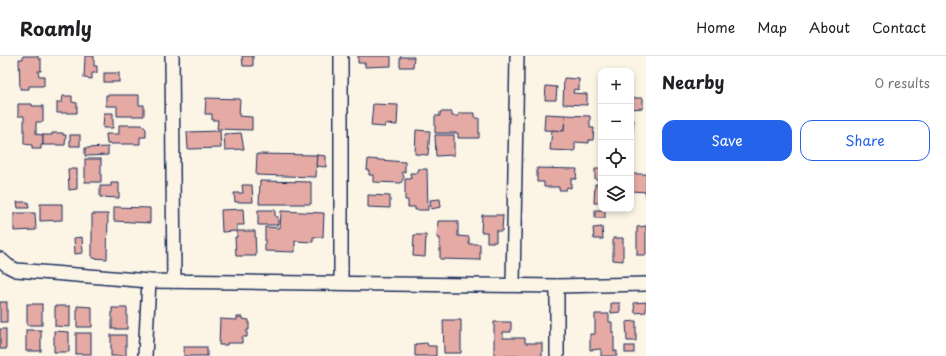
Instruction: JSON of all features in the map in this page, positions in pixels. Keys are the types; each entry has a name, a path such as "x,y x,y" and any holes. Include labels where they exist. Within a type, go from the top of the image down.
{"street":[{"path":"172,56 174,281"},
{"path":"341,56 341,284"},
{"path":"513,285 517,56"},
{"path":"0,259 8,266 16,270 149,281 557,286 646,284"},
{"path":"145,356 149,281"},
{"path":"557,286 558,356"}],"building":[{"path":"23,56 38,56 38,59 41,59 41,71 38,71 39,76 44,76 44,86 29,86 29,89 20,89 19,59 23,59"},
{"path":"85,56 94,56 94,66 97,66 97,73 92,73 92,79 84,78"},
{"path":"242,56 253,56 253,66 243,66"},
{"path":"358,56 391,56 391,66 365,67 365,63 358,63"},
{"path":"400,57 414,57 413,67 400,67"},
{"path":"104,73 119,73 119,82 104,82"},
{"path":"564,78 579,79 579,90 574,89 573,93 587,94 587,105 563,104"},
{"path":"546,86 557,87 556,100 545,100"},
{"path":"106,95 139,95 139,105 144,105 144,116 117,116 117,106 106,106"},
{"path":"63,96 72,96 72,102 77,103 77,113 57,113 57,102 62,102"},
{"path":"206,98 240,99 239,116 252,117 252,130 217,129 218,120 212,120 212,114 205,114"},
{"path":"634,98 643,98 643,108 634,109"},
{"path":"18,104 43,106 43,122 36,122 36,134 43,135 43,145 41,145 41,149 32,149 32,145 24,144 24,116 18,116"},
{"path":"373,104 398,105 397,125 385,124 385,127 371,126"},
{"path":"440,112 452,112 452,116 459,116 459,113 475,113 475,118 479,118 479,138 458,138 458,133 435,133 435,116 440,116"},
{"path":"104,113 113,113 113,128 103,128"},
{"path":"545,114 565,115 564,131 544,130"},
{"path":"565,115 590,116 590,128 594,128 593,140 589,140 589,143 575,142 575,151 550,150 552,130 564,131"},
{"path":"119,125 142,125 146,129 146,137 140,137 140,144 107,144 106,134 119,134"},
{"path":"416,130 430,131 428,155 415,154"},
{"path":"220,131 221,148 188,149 187,132"},
{"path":"52,133 63,133 63,135 66,135 65,145 43,145 43,135 52,135"},
{"path":"241,133 244,149 225,150 224,134"},
{"path":"70,135 80,135 80,146 70,146"},
{"path":"435,135 454,135 454,155 436,156"},
{"path":"108,147 108,155 85,156 85,148"},
{"path":"257,154 317,155 316,177 256,175"},
{"path":"317,155 326,156 326,167 316,166"},
{"path":"85,159 101,159 101,182 85,182"},
{"path":"368,159 405,162 405,172 402,172 404,177 401,183 373,182 373,175 369,175 369,170 367,170"},
{"path":"537,168 577,169 576,179 571,179 571,188 567,187 566,190 559,190 559,187 544,187 544,182 537,182"},
{"path":"68,169 77,169 77,189 69,190"},
{"path":"418,169 427,169 428,210 415,210 415,207 408,207 408,200 405,200 405,179 411,179 410,173 418,173"},
{"path":"595,169 598,169 598,180 595,179"},
{"path":"634,174 646,174 646,192 634,191"},
{"path":"260,181 311,182 311,204 259,204"},
{"path":"111,183 119,183 119,198 100,197 100,186 111,186"},
{"path":"595,184 598,184 598,203 594,203"},
{"path":"242,185 252,185 253,202 235,202 234,193 243,193"},
{"path":"368,195 390,196 390,208 368,207"},
{"path":"440,199 441,207 431,209 430,200"},
{"path":"17,202 28,202 29,208 18,208"},
{"path":"40,204 62,204 62,220 40,221"},
{"path":"114,207 150,208 150,223 114,221"},
{"path":"243,209 244,225 237,225 237,231 222,232 221,210"},
{"path":"258,210 275,210 275,216 278,217 278,225 258,225"},
{"path":"595,210 598,210 598,212 605,212 605,218 595,218"},
{"path":"281,211 324,213 323,237 313,237 313,242 295,241 295,252 265,251 265,227 280,228"},
{"path":"14,213 35,213 36,230 14,231"},
{"path":"92,214 108,214 107,259 92,258"},
{"path":"482,215 503,215 502,231 496,231 496,242 487,242 487,232 481,232"},
{"path":"438,221 458,221 458,236 469,237 469,244 480,244 480,260 440,259 440,238 437,238"},
{"path":"646,226 646,255 637,255 637,227"},
{"path":"602,227 603,239 594,239 593,228"},
{"path":"237,231 255,231 256,256 236,256 235,237 237,237"},
{"path":"414,235 426,235 425,257 413,256"},
{"path":"82,237 83,253 75,254 74,238"},
{"path":"613,238 623,238 623,261 613,260"},
{"path":"0,302 7,302 7,322 0,322"},
{"path":"646,302 646,312 635,313 634,303"},
{"path":"611,303 620,303 620,312 611,313"},
{"path":"27,304 42,304 42,325 27,325"},
{"path":"55,306 70,306 70,327 55,326"},
{"path":"77,306 92,307 92,327 77,327"},
{"path":"112,308 127,308 127,329 112,329"},
{"path":"595,314 609,314 609,322 612,322 612,333 614,332 614,351 617,351 617,356 601,356 601,349 590,350 590,334 595,334"},
{"path":"237,317 242,317 242,319 249,320 247,337 242,337 242,343 227,343 227,345 219,345 220,319 237,320"},
{"path":"443,320 461,320 461,353 444,353"},
{"path":"636,321 636,341 627,341 626,322"},
{"path":"494,322 511,322 511,332 503,332 503,338 525,338 525,343 542,343 542,356 494,356"},
{"path":"0,329 6,329 6,349 0,349"},
{"path":"26,330 41,330 41,351 26,351"},
{"path":"54,331 69,332 69,352 54,352"},
{"path":"76,333 91,333 91,354 76,354"},
{"path":"111,335 126,335 126,356 111,356"},
{"path":"427,343 428,346 436,346 436,356 415,356 415,344"},
{"path":"625,346 634,346 634,353 625,353"},
{"path":"184,347 207,347 207,356 184,356"}]}
